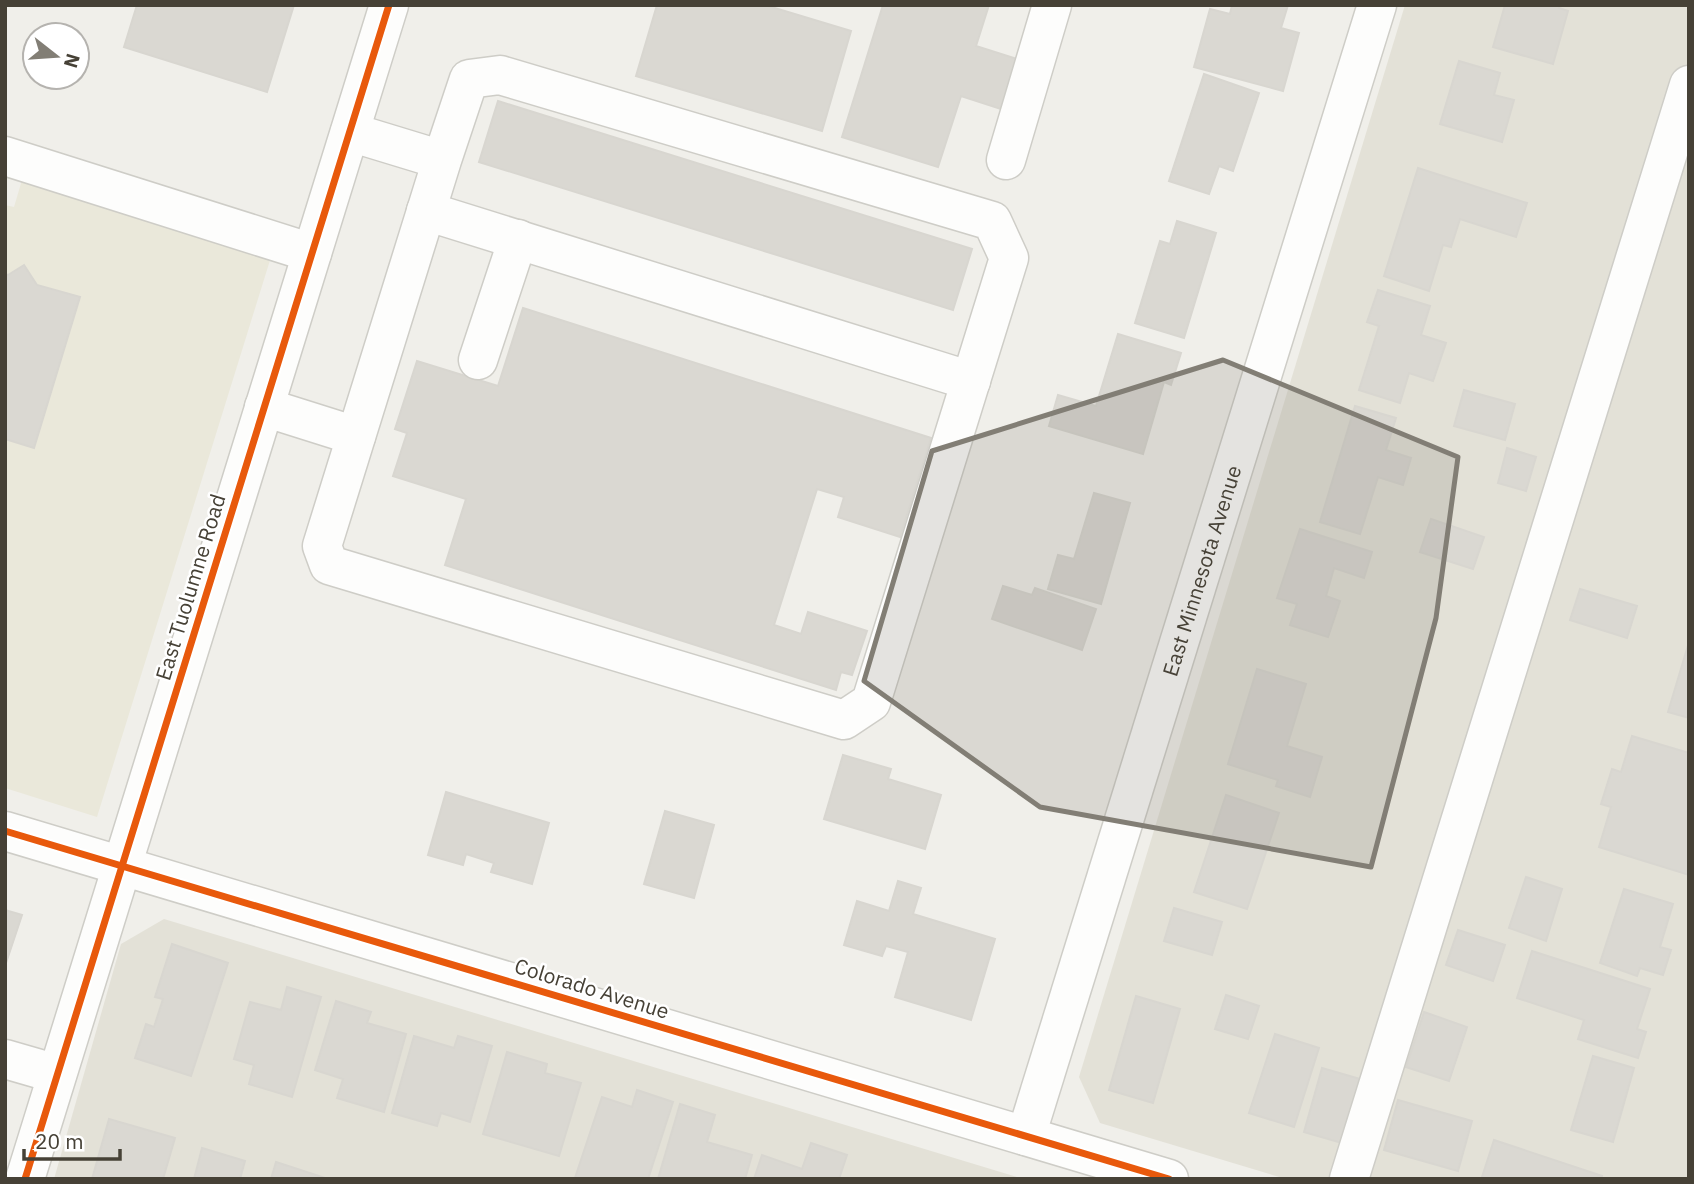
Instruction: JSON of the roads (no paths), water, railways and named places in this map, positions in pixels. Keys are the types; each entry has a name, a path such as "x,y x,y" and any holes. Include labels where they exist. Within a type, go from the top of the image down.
{"street":[{"name":"East Tuolumne Road","path":"25,1179 389,5"},
{"path":"1006,160 1052,5"},
{"name":"East Minnesota Avenue","path":"1026,1136 1377,5"},
{"path":"500,75 992,221 1009,258 871,702 844,720 329,565 322,546 426,211 469,79 500,75"},
{"path":"1349,1179 1689,85"},
{"path":"350,132 442,160"},
{"path":"5,156 312,253"},
{"path":"426,211 971,381"},
{"path":"478,360 518,239"},
{"path":"264,407 356,436"},
{"name":"Colorado Avenue","path":"5,831 1169,1179"},
{"path":"5,1059 57,1074"}]}
